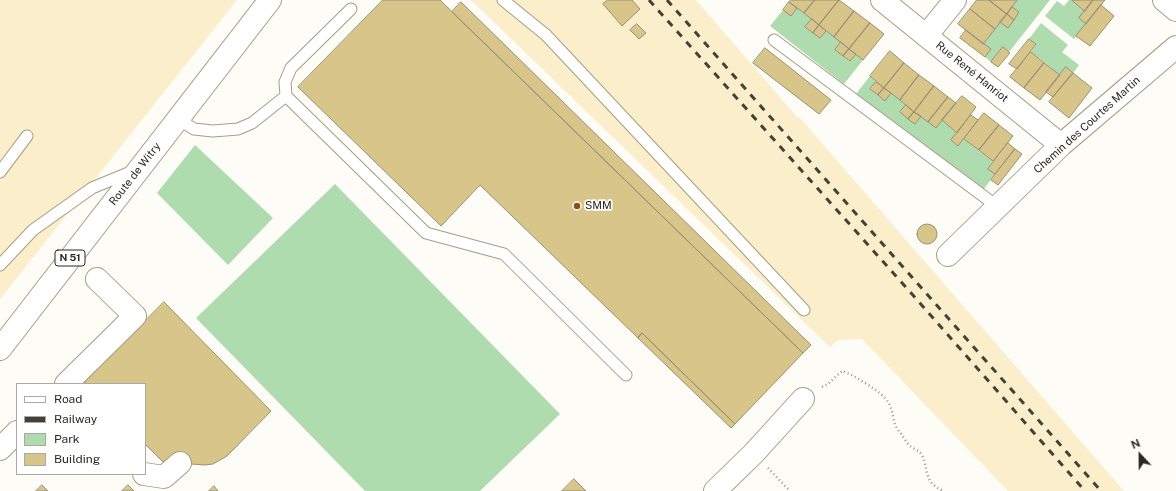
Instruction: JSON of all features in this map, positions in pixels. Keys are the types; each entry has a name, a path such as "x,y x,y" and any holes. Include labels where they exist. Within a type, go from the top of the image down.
{"street":[{"name":"Route de Witry","path":"0,349 270,0"},
{"name":"Rue René Hanriot","path":"882,0 1061,145"},
{"path":"926,36 955,0"},
{"path":"1164,0 1176,10"},
{"name":"Chemin des Courtes Martin","path":"948,255 1061,145 1176,47"},
{"path":"67,383 134,316 97,279"},
{"path":"715,491 754,453 803,399"},
{"path":"0,449 16,433"},
{"path":"0,449 16,452"},
{"path":"146,474 164,477 180,463"}],"lane":[{"path":"502,0 546,35 804,310"},
{"path":"351,9 291,68 285,82 286,96 426,234 504,254 626,375"},
{"path":"774,40 998,207"},
{"path":"178,119 194,129 213,131 238,129 252,123 286,96"},
{"path":"0,172 27,136"},
{"path":"0,265 33,230 92,188 140,168"}],"path":[{"path":"803,399 828,384 842,371 862,381 882,395 889,403 894,422 899,431 907,443 919,451 925,461 928,475 932,483 943,491"},
{"path":"754,453 790,491"}],"shaded area":[{"path":"0,0 237,0 0,299"},
{"path":"471,0 696,0 1124,491 1008,491 862,339 838,340 830,347"}],"green space":[{"path":"1017,0 1050,0 1009,52 1003,47 991,62 985,57 991,49 983,44 1000,22 1014,20 1019,12 1012,7"},
{"path":"1069,0 1072,0 1085,11 1086,24 1074,39 1045,16 1057,1 1064,6"},
{"path":"797,8 812,19 805,27 820,38 826,31 841,42 835,50 849,61 856,54 863,60 844,84 770,26 783,10 791,16"},
{"path":"1041,23 1068,45 1062,52 1079,65 1073,73 1066,67 1060,75 1031,52 1036,44 1029,39"},
{"path":"870,76 876,82 870,89 885,101 891,93 906,105 900,112 915,124 921,116 929,123 942,120 957,133 951,140 958,146 964,139 993,161 988,169 995,174 981,193 856,94"},
{"path":"195,145 273,218 228,265 157,193"},
{"path":"335,184 560,414 480,491 365,491 196,318"}],"building":[{"name":"SMM","path":"383,0 440,0 803,353 735,424 642,333 638,338 480,185 441,226 298,87"},
{"path":"608,0 632,0 640,9 622,26 603,4"},
{"path":"791,0 815,0 804,13 789,2"},
{"path":"815,0 839,0 819,25 804,13"},
{"path":"839,0 854,11 834,37 819,25"},
{"path":"977,0 989,0 1007,14 995,29 970,9"},
{"path":"989,0 1017,0 1007,14"},
{"path":"1072,0 1093,0 1085,11"},
{"path":"1093,0 1105,0 1086,24 1079,18"},
{"path":"461,2 811,345 803,353 452,12"},
{"path":"789,2 797,8 791,16 783,10"},
{"path":"1101,5 1114,16 1090,46 1076,36"},
{"path":"1012,7 1019,12 1014,20 1007,14"},
{"path":"970,9 995,29 983,44 958,24"},
{"path":"854,11 870,23 849,49 834,37"},
{"path":"1007,14 1014,20 1008,28 1000,22"},
{"path":"812,19 819,25 813,33 805,27"},
{"path":"870,23 884,34 863,60 849,49"},
{"path":"637,24 646,33 639,39 630,30"},
{"path":"819,25 826,31 820,38 813,33"},
{"path":"966,30 991,49 985,57 960,38"},
{"path":"1029,39 1036,44 1017,69 1009,64"},
{"path":"841,42 849,49 843,56 835,50"},
{"path":"1003,47 1010,53 998,67 991,62"},
{"path":"765,48 831,100 819,114 753,63"},
{"path":"849,49 856,54 850,61 843,56"},
{"path":"890,51 904,63 884,88 870,76"},
{"path":"1031,52 1044,63 1024,88 1010,77"},
{"path":"904,63 919,75 900,100 884,88"},
{"path":"1044,63 1060,75 1040,100 1024,88"},
{"path":"1066,67 1073,73 1053,97 1046,92"},
{"path":"1073,73 1092,88 1069,118 1049,102"},
{"path":"919,75 934,86 914,112 900,100"},
{"path":"876,82 884,88 878,95 870,89"},
{"path":"934,86 948,97 928,122 914,112"},
{"path":"884,88 891,93 885,101 878,95"},
{"path":"962,96 976,107 957,133 942,120"},
{"path":"948,97 956,103 936,128 928,122"},
{"path":"906,105 914,112 908,119 900,112"},
{"path":"914,112 921,116 915,124 908,119"},
{"path":"984,113 999,125 979,150 964,139"},
{"path":"971,115 978,120 958,146 951,140"},
{"path":"999,125 1013,136 993,161 979,150"},
{"path":"1008,143 1015,149 995,174 988,169"},
{"path":"1015,149 1022,154 998,185 991,180"},
{"path":"927,224 934,227 937,234 934,241 927,244 920,241 917,234 920,227"},
{"path":"164,302 271,411 227,456 213,464 205,465 163,462 146,445 146,383 85,382"},
{"path":"642,333 735,424 731,428 638,338"},
{"path":"574,479 586,491 562,491"},
{"path":"42,485 48,491 36,491"},
{"path":"128,485 134,491 122,491"},
{"path":"214,486 218,491 209,491"}],"railway":[{"path":"649,0 912,294 1085,491"},
{"path":"667,0 1101,491"}],"place":[{"name":"SMM","path":"577,206"}]}
